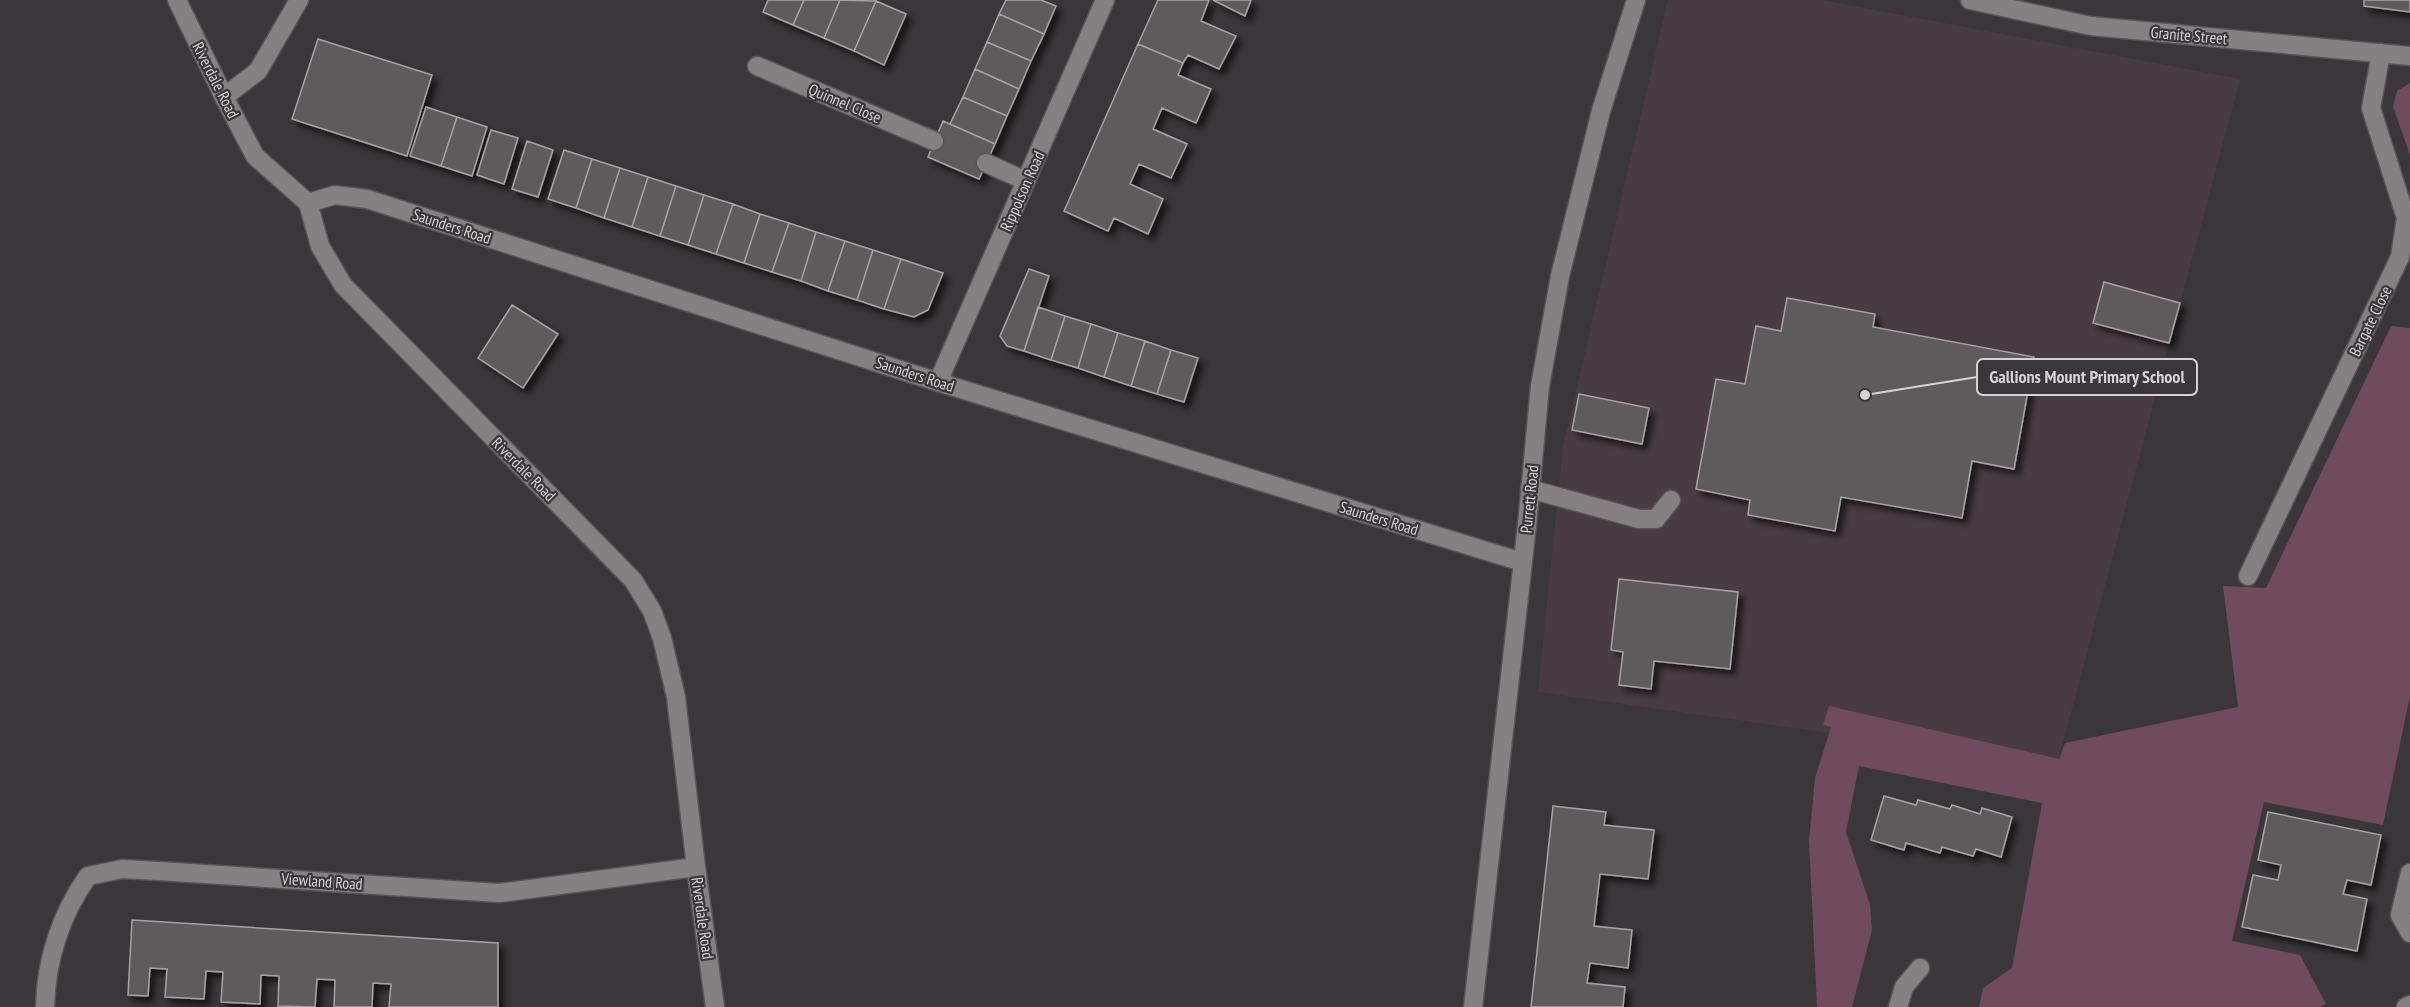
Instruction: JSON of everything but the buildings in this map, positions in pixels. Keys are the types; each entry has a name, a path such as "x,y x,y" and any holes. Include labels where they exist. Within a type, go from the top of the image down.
{"street":[{"name":"Riverdale Road","path":"177,0 255,156 308,203 320,246 343,285 633,580 652,611 662,638 676,697 715,1007"},
{"path":"224,97 258,71 299,0"},
{"name":"Rippolson Road","path":"938,382 1106,0"},
{"name":"Purrett Road","path":"1473,1007 1540,386 1560,276 1601,111 1636,0"},
{"name":"Granite Street","path":"1970,0 2091,26 2410,56"},
{"name":"Bargate Close","path":"2248,576 2400,257 2406,218 2371,108 2381,52"},
{"name":"Quinnel Close","path":"757,66 934,141"},
{"path":"986,163 1026,180"},
{"name":"Saunders Road","path":"308,203 335,195 367,199 938,382 1522,562"},
{"path":"1530,489 1638,519 1656,519 1671,500"},
{"name":"Viewland Road","path":"45,1007 45,987 62,922 72,898 88,876 122,869 499,893 696,867"},
{"path":"2410,873 2400,915 2410,933"},
{"path":"1898,1007 1904,987 1920,968"},
{"path":"2406,1007 2410,1005"}],"shaded area":[{"path":"1668,0 1822,0 2240,79 2057,765 1538,692 1563,446"},
{"path":"2410,83 2410,155 2393,107 2397,91"},
{"path":"2391,326 2410,328 2410,696 2383,825 2264,802 2232,941 2300,955 2326,1004 2321,1007 1979,1007 1983,988 2012,968 2042,803 1859,766 1846,832 1870,905 1872,930 1852,1007 1817,1007 1809,841 1815,778 1831,727 1823,725 1829,706 2059,759 2065,743 2238,707 2223,586 2266,588"}],"place":[{"name":"Gallions Mount Primary School","path":"1865,395"}]}
